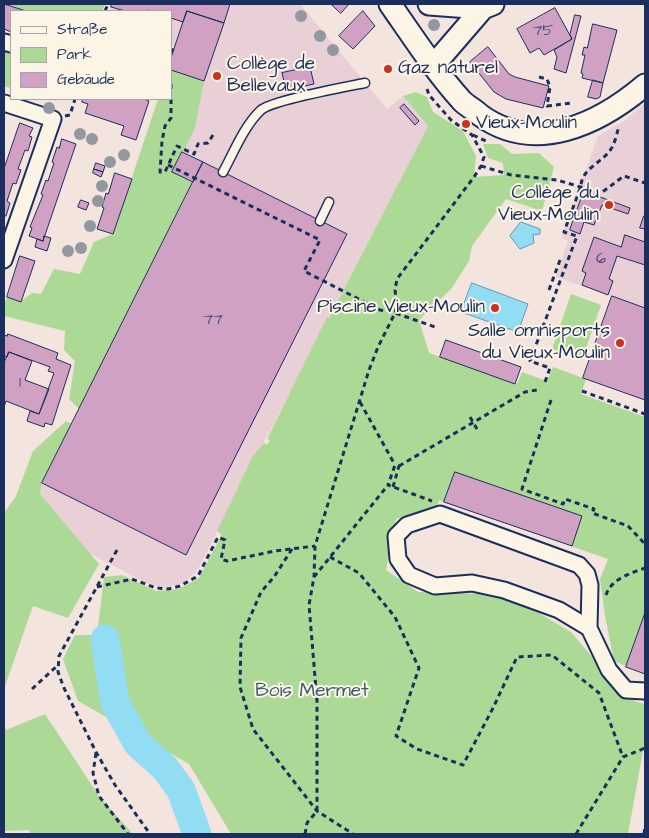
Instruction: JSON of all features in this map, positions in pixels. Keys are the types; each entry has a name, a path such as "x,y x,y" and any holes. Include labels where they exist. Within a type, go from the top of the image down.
{"main road":[{"path":"390,4 433,66 464,102 497,125 520,133 547,134 580,126 629,99 645,85"},
{"path":"429,4 488,6"},
{"path":"433,66 488,6"}],"street":[{"path":"4,103 54,120 7,242 4,260"},
{"path":"590,628 559,610 504,590 472,583 435,586 409,575 398,559 396,536 407,525 440,514 579,565 587,574 590,585 590,628 609,670 626,690 645,691"}],"lane":[{"path":"224,172 246,130 262,109 282,102 365,83"},
{"path":"320,221 329,202"}],"path":[{"path":"172,50 174,46"},
{"path":"540,76 547,79 550,87 547,106 572,104"},
{"path":"427,88 429,95 451,120 472,135 489,142"},
{"path":"171,100 171,118 166,126 162,141 160,172 165,172 178,146 194,154 198,144 208,143 213,135"},
{"path":"545,382 550,368 530,361 576,236 564,232 581,181 610,150 620,120"},
{"path":"305,834 307,823 317,811 317,701 309,605 314,577 315,546 378,347 395,313 397,306 395,290 397,279 481,166 484,157 472,135"},
{"path":"168,165 320,240 304,271 380,310 395,313 438,328"},
{"path":"481,166 511,175 557,180 601,194 624,176 645,183"},
{"path":"549,290 560,260"},
{"path":"393,487 399,466 525,392 537,390"},
{"path":"582,391 645,414"},
{"path":"551,400 522,489 563,504 565,499 594,509 592,513 628,526 645,544"},
{"path":"360,402 394,464 399,466"},
{"path":"470,417 476,429"},
{"path":"442,434 448,437"},
{"path":"314,577 388,485 394,464"},
{"path":"388,485 438,503 440,514"},
{"path":"96,587 132,579 156,588 168,589 180,586 198,576 218,537 225,540 221,559 227,561 315,546"},
{"path":"292,549 274,577 261,592 241,638 240,687 253,728 317,811 353,834"},
{"path":"117,550 59,656 58,672 96,752 115,785 150,834"},
{"path":"330,557 359,573 395,617 419,668 396,736 416,749 463,765 517,657 552,655 599,693 624,757"},
{"path":"589,611 602,609 608,589 625,575 645,568"},
{"path":"32,690 58,664"},
{"path":"576,834 624,757 645,748"},
{"path":"96,752 93,773 99,796 128,834"},
{"path":"644,834 645,827"}],"shaded area":[{"path":"112,4 300,4 387,109 403,96 428,126 197,571 183,583 163,588 146,583 87,552 40,494 42,483 193,182 172,172 195,127 172,72 175,46 172,45 172,10 110,10"},
{"name":"Collège du Vieux-Moulin","path":"645,103 645,308 556,277 568,241 561,238 598,136 624,121"}],"green space":[{"path":"5,4 105,4 102,10 23,10"},
{"path":"4,45 10,48 10,88 4,86"},
{"path":"172,70 204,81 195,128 173,171 193,182 79,409 69,399 75,361 64,350 65,331 4,316 4,305 7,297 21,301 32,293 41,294 54,269 80,274 94,242 113,234 158,100 172,100"},
{"name":"Bois Mermet","path":"416,92 427,97 433,112 463,131 476,156 474,177 504,175 503,163 488,158 483,144 500,144 512,154 539,153 554,167 542,211 506,199 472,246 469,261 452,288 419,320 429,353 517,384 522,372 547,381 553,367 586,379 581,394 645,417 645,674 614,661 600,579 608,559 439,500 437,506 396,519 386,570 418,592 487,594 532,609 571,632 593,658 613,689 637,702 645,704 645,740 628,834 231,834 189,764 78,701 63,659 75,635 97,635 104,577 122,575 156,591 179,589 199,578 220,538 221,534 217,531 253,456 264,443 267,445 270,440 267,439 327,317 329,318 428,126 403,96"},
{"path":"571,294 601,305 582,360 552,349"},
{"path":"66,421 72,424 42,483 40,494 99,564 68,618 33,606 4,689 4,513 16,496 33,451"},
{"path":"45,714 99,796 133,834 30,834 29,830 4,831 4,726 6,730"}],"water":[{"path":"521,222 540,229 540,234 533,235 534,243 520,249 510,236"},
{"name":"Piscine Vieux-Moulin","path":"472,283 528,304 518,332 461,312"}],"building":[{"path":"4,4 23,10 10,10 10,32 4,29"},
{"path":"112,4 230,4 224,23 187,11 183,22 172,18 172,10 122,10 111,7"},
{"path":"331,4 349,4 341,13"},
{"path":"555,8 572,39 544,55 539,48 530,53 517,29"},
{"path":"187,11 224,23 204,81 172,70 172,55"},
{"path":"363,11 375,26 353,49 339,36"},
{"path":"575,15 581,16 566,73 554,69 557,57 554,50 572,39 570,35"},
{"path":"593,24 617,30 603,83 582,78 583,74 581,73 585,55 582,55 584,47 587,48"},
{"path":"488,47 509,74 549,86 543,108 506,99 494,92 470,62"},
{"path":"310,67 314,84 286,90 282,73"},
{"path":"593,80 603,83 600,97 596,99 588,97"},
{"path":"83,100 149,101 136,140 121,135 124,126 85,113 88,104 82,102"},
{"path":"404,104 419,121 415,125 400,108"},
{"path":"20,123 33,128 29,136 32,137 28,151 25,150 18,169 21,170 16,184 13,183 7,201 10,203 6,216 4,216 4,169"},
{"path":"62,139 76,144 43,241 29,236 32,228 30,227 43,195 41,194 46,180 48,181 57,147 59,148"},
{"path":"182,152 203,162 193,182 172,172"},
{"path":"203,162 347,234 186,555 42,483"},
{"path":"96,163 105,166 103,172 94,169"},
{"path":"94,169 103,172 101,177 93,173"},
{"path":"115,173 132,179 113,234 97,229 104,208 102,207 106,193 108,194"},
{"path":"584,191 630,208 628,214 602,205 594,225 584,222 580,234 570,230"},
{"path":"81,200 89,203 86,210 78,207"},
{"path":"645,216 645,229 640,228"},
{"path":"625,235 645,242 645,265 617,256 609,279 613,281 608,295 582,285 586,273 582,271 594,237 621,247"},
{"path":"44,236 51,238 47,251 35,247 37,239 43,241"},
{"path":"20,256 35,261 21,302 7,297"},
{"name":"Salle omnisports du Vieux-Moulin","path":"612,296 645,308 645,400 583,378"},
{"path":"8,334 58,353 56,359 71,365 52,425 45,423 44,427 27,421 30,411 39,414 54,373 48,371 50,367 9,352 7,357 4,356 4,335 7,336"},
{"path":"446,340 521,367 515,384 440,357"},
{"path":"9,352 32,361 25,380 49,389 39,414 6,401 4,407 4,363"},
{"path":"455,472 582,516 572,546 444,502"},
{"path":"645,613 645,674 626,667"}],"waterway":[{"path":"105,639 115,703 138,744 165,768 181,790 197,834"}],"place":[{"name":"Gaz naturel","path":"388,69"},
{"name":"Collège de Bellevaux","path":"217,76"},
{"name":"Vieux-Moulin","path":"466,124"},
{"name":"Collège du Vieux-Moulin","path":"609,205"},
{"name":"Piscine Vieux-Moulin","path":"495,308"},
{"name":"Salle omnisports du Vieux-Moulin","path":"620,343"}]}
